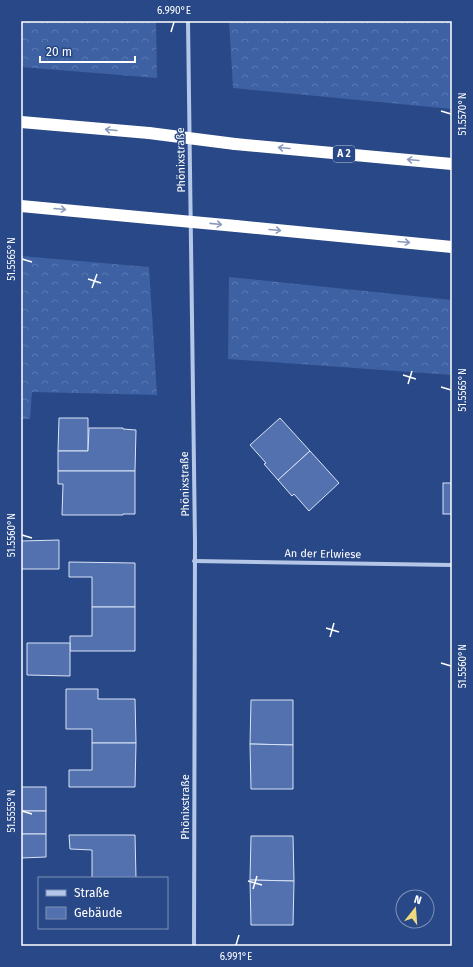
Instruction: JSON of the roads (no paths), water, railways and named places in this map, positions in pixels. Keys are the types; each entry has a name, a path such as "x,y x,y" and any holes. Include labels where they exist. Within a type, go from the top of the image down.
{"highway":[{"name":"A 2","path":"21,122 149,133 235,144 452,164"},
{"path":"21,206 452,247"}],"street":[{"name":"Phönixstraße","path":"188,21 194,561 194,946"},
{"name":"An der Erlwiese","path":"194,561 452,565"}]}
